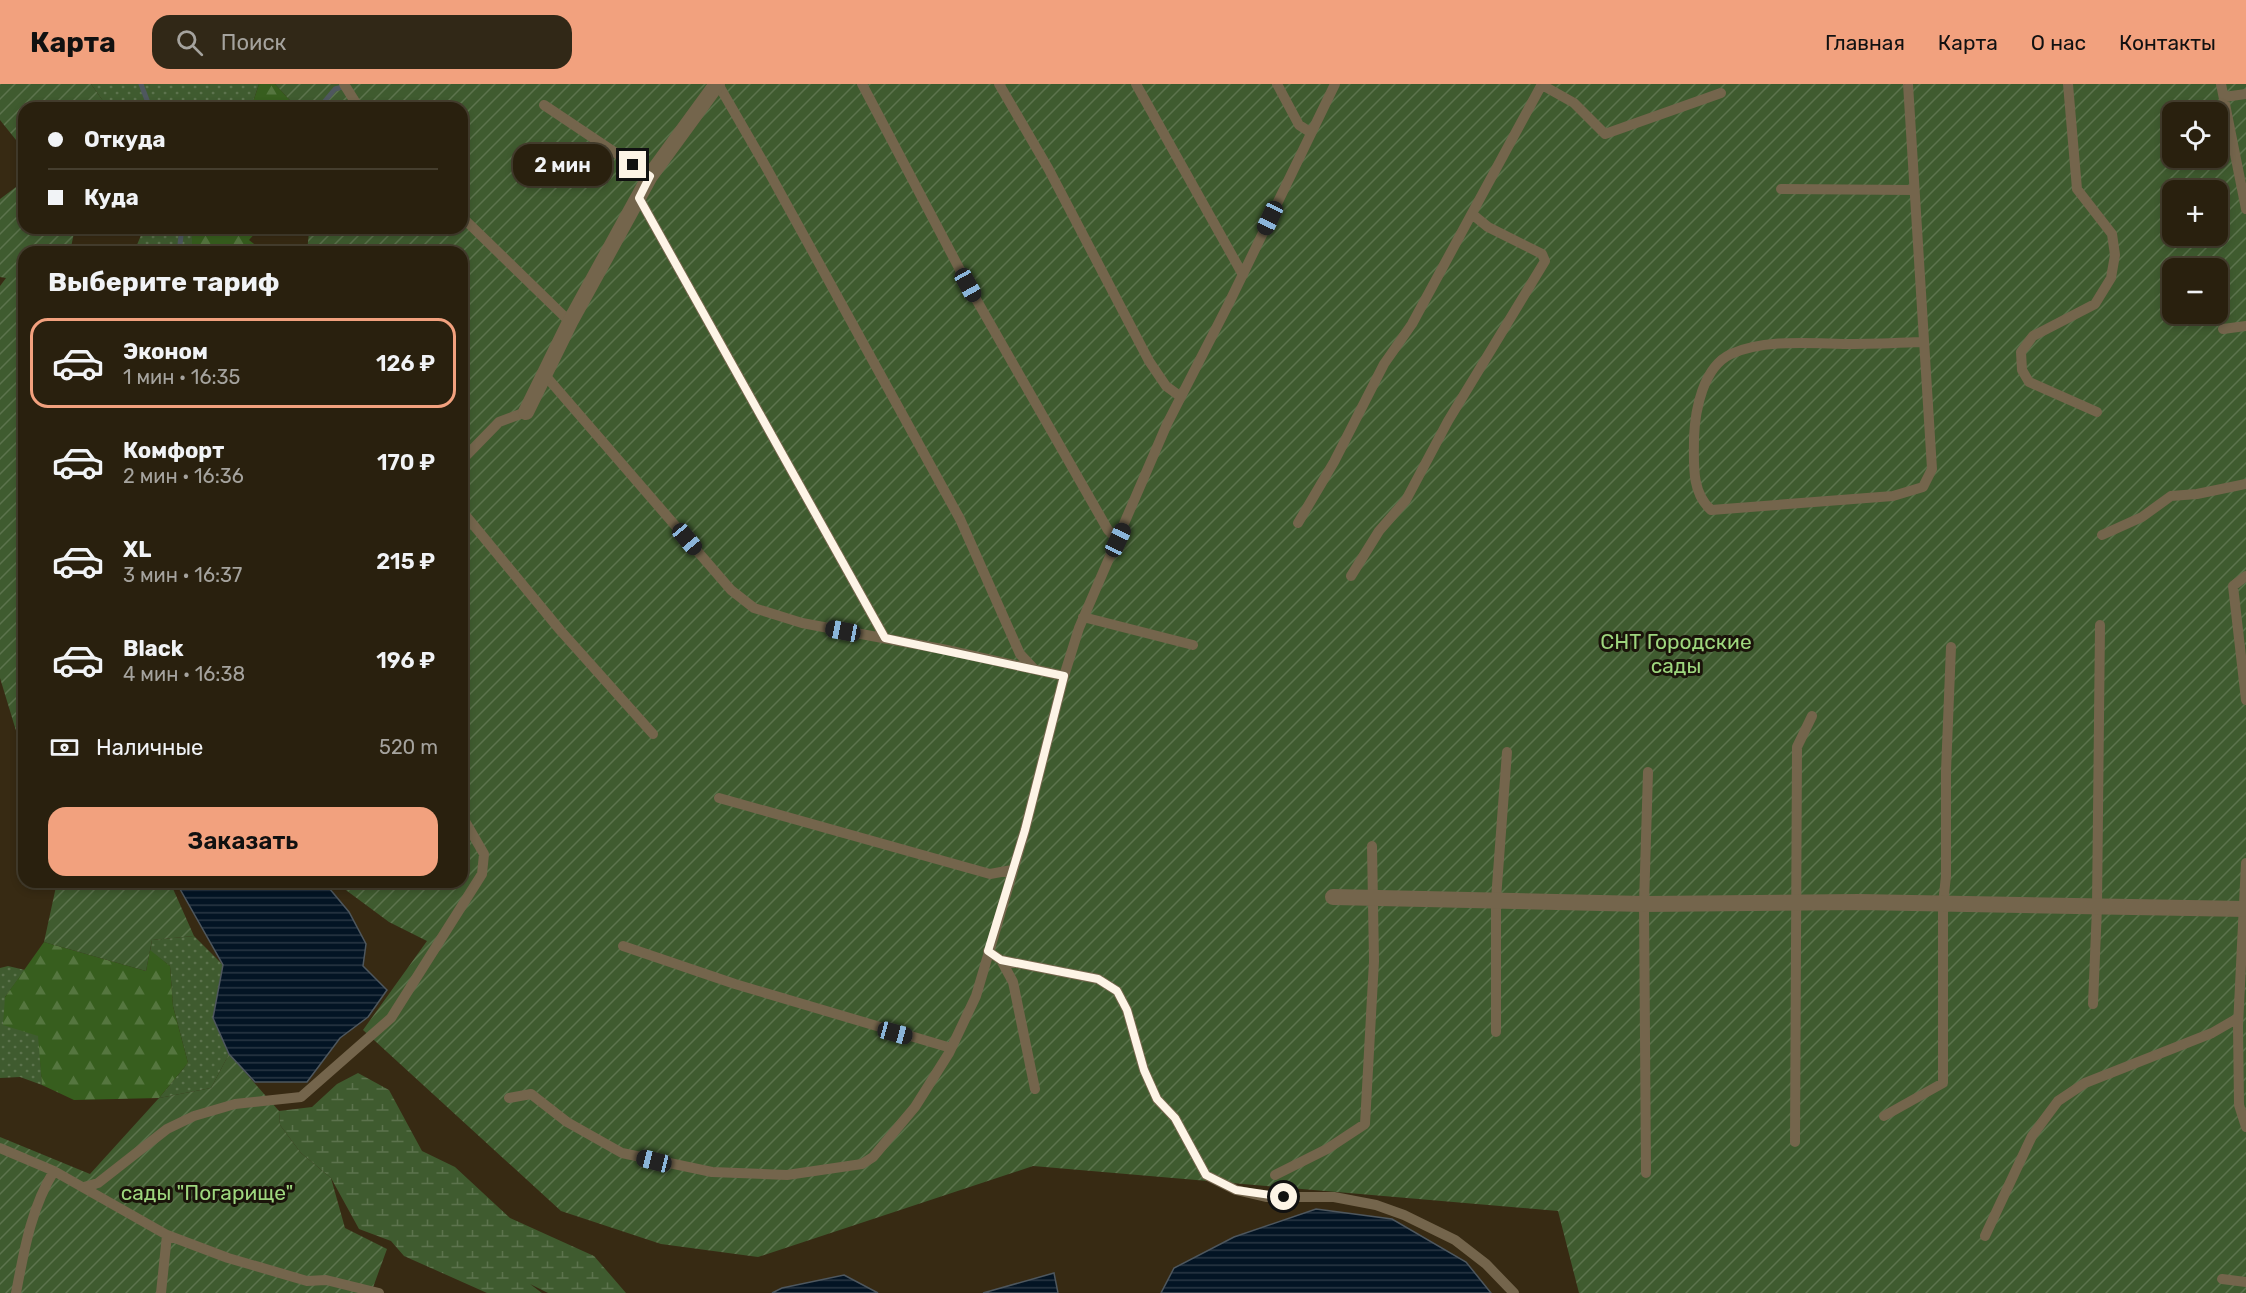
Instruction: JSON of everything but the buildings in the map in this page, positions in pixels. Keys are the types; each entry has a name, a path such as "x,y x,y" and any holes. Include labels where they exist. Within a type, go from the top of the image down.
{"street":[{"path":"526,412 570,322 650,176 718,84"},
{"path":"1333,897 1644,904 1943,904 2246,909"}],"lane":[{"path":"344,84 355,102"},
{"path":"718,84 766,166 954,509 1020,654 1034,669"},
{"path":"862,84 968,285 1102,520 1118,540"},
{"path":"999,84 1048,168 1149,361 1166,386 1181,397"},
{"path":"1136,84 1243,275"},
{"path":"1277,84 1299,124 1310,132"},
{"path":"508,1098 531,1094 567,1122 622,1153 712,1172 787,1175 862,1164 873,1157 915,1107 951,1048 976,996 1064,676 1083,618 1181,397 1335,84"},
{"path":"1298,523 1334,462 1384,364 1412,324 1464,224 1472,214 1542,84 1574,103 1605,134 1721,93"},
{"path":"1908,84 1922,342 1932,469 1923,487 1893,496 1711,510 1702,502 1695,481 1694,434 1701,393 1714,369 1730,354 1757,346 1922,342"},
{"path":"2068,84 2077,189 2112,234 2115,255 2113,271 2095,304 2033,336 2021,352 2022,370 2029,382 2097,412"},
{"path":"2221,84 2246,209"},
{"path":"2224,97 2246,94"},
{"path":"544,105 650,176"},
{"path":"1781,189 1914,190"},
{"path":"639,198 885,638"},
{"path":"1351,576 1379,531 1406,500 1448,421 1545,261 1542,254 1488,226 1472,214"},
{"path":"468,223 570,322"},
{"path":"2223,329 2246,326"},
{"path":"544,374 730,590 754,608 802,623 1064,676"},
{"path":"468,454 499,422 526,412"},
{"path":"2102,535 2142,517 2170,496 2197,494 2246,484"},
{"path":"468,518 560,630 653,734"},
{"path":"2246,576 2233,586 2246,700"},
{"path":"1083,618 1193,645"},
{"path":"2092,1004 2097,907 2100,625"},
{"path":"1884,1116 1943,1083 1943,904 1946,876 1946,771 1951,646"},
{"path":"1795,1142 1794,947 1797,903 1794,865 1797,747 1812,716"},
{"path":"1496,1032 1496,899 1507,752"},
{"path":"1646,1173 1644,904 1648,772"},
{"path":"719,798 990,874 1012,870"},
{"path":"84,1187 98,1183 166,1129 194,1116 235,1104 301,1097 391,1018 482,874 484,854 468,826"},
{"path":"1275,1175 1327,1149 1365,1124 1374,961 1372,846"},
{"path":"2246,863 2246,909 2238,1018 2239,1105 2246,1127"},
{"path":"623,946 735,984 951,1048"},
{"path":"988,951 1001,960 1098,979 1117,991 1127,1010 1144,1070 1157,1099 1175,1118 1206,1175 1236,1190 1256,1195 1334,1197 1376,1205 1404,1215 1455,1240 1486,1264 1514,1293"},
{"path":"1001,960 1013,982 1035,1089"},
{"path":"1985,1236 2032,1136 2058,1101 2085,1083 2212,1033 2238,1018"},
{"path":"0,1148 54,1171 167,1235 228,1258 307,1281 326,1280 379,1293"},
{"path":"16,1293 23,1254 40,1194 54,1171"},
{"path":"161,1293 167,1235"},
{"path":"2222,1279 2246,1282"},
{"path":"307,1281 308,1293"}],"green space":[{"path":"0,84 91,84 104,102 18,102 18,142 0,120"},
{"path":"91,84 259,84 253,102 104,102"},
{"path":"259,84 275,84 292,102 253,102"},
{"name":"СНТ Городские сады","path":"275,84 2246,84 2246,1293 1579,1293 1558,1211 1033,1166 758,1257 661,1244 561,1211 363,1030 427,941 389,922 343,888 468,888 468,246 308,246 309,234 468,234 468,102 292,102"},
{"path":"18,186 18,234 74,234 71,246 18,246 18,737 0,678 0,286 6,278 0,277 0,199"},
{"path":"142,234 192,234 192,246 136,246"},
{"path":"192,234 254,234 249,240 256,246 192,246"},
{"path":"56,888 173,888 194,936 152,940 146,971 44,942"},
{"path":"194,936 223,965 213,1018 229,1054 211,1088 159,1098 188,1063 173,1006 170,966 150,951 152,940"},
{"path":"44,942 146,971 150,950 170,966 173,1006 188,1063 159,1098 74,1100 42,1085 38,1036 3,1025 5,997"},
{"path":"8,966 25,970 5,997 39,1036 42,1085 20,1077 0,1078 0,968"},
{"name":"сады \"Погарище\"","path":"229,1054 279,1111 280,1125 301,1153 331,1178 345,1228 387,1249 371,1293 0,1293 0,1137 90,1174 159,1098 211,1088"},
{"path":"358,1073 389,1090 422,1151 455,1167 510,1218 594,1256 626,1293 548,1293 530,1284 542,1293 487,1293 404,1256 391,1241 359,1229 331,1178 301,1153 280,1125 279,1111 312,1107 337,1084"}],"water":[{"path":"179,888 329,888 349,912 366,944 363,966 387,990 368,1017 340,1038 307,1082 255,1082 229,1054 213,1018 223,965"},
{"path":"1316,1209 1392,1219 1466,1262 1491,1293 1161,1293 1174,1268 1234,1237"},
{"path":"1054,1273 1058,1293 983,1293"},
{"path":"844,1275 878,1293 772,1293 782,1288"}],"waterway":[{"path":"141,84 148,102"},
{"path":"324,102 335,89 345,86"},
{"path":"180,246 181,234"}],"route":[{"path":"633,165 650,176 639,198 692,289 885,638 1064,676 1025,830 988,951 1001,960 1098,979 1117,991 1127,1010 1136,1035 1144,1070 1157,1099 1175,1118 1206,1175 1236,1190 1266,1197 1284,1197"}]}
